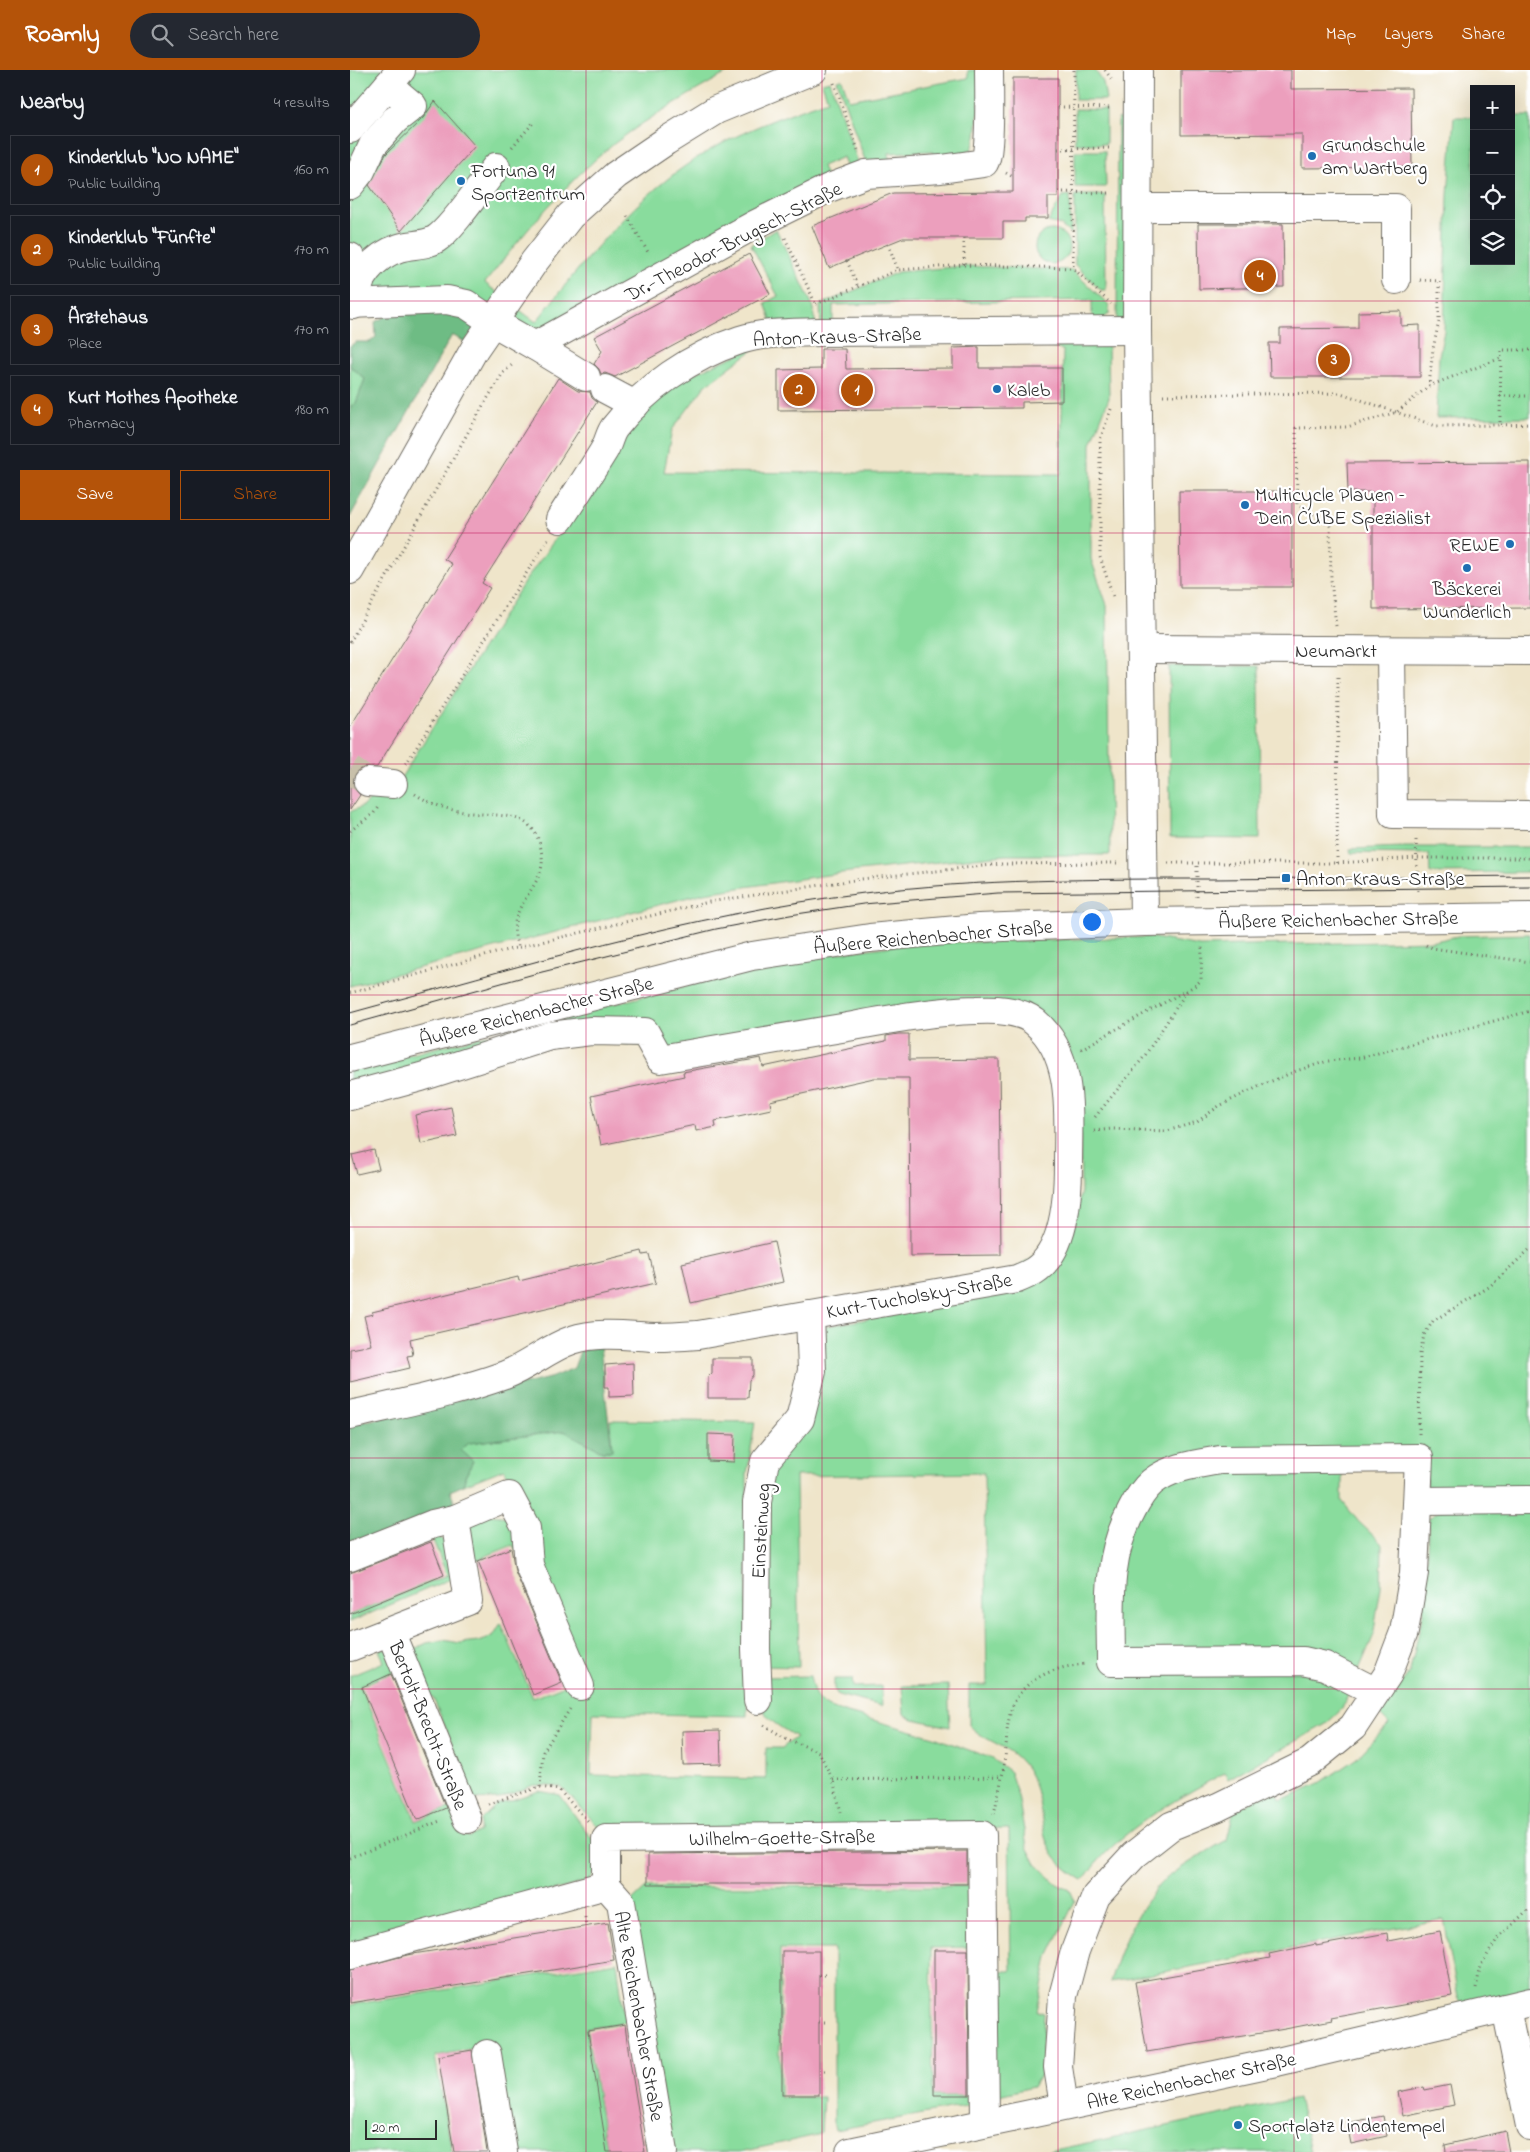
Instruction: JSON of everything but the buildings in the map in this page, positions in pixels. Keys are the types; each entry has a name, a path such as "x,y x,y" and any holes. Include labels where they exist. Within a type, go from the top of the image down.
{"street":[{"name":"Dr.-Theodor-Brugsch-Straße","path":"535,346 774,215 829,188 866,174 984,164 987,161 988,147 989,70"},
{"path":"1138,70 1139,208 1137,330 1144,922"},
{"path":"350,570 475,348 534,262 570,216 616,176 716,110 823,74"},
{"path":"350,129 394,78 413,106 395,120 373,145 361,171 350,185"},
{"path":"354,297 364,274 378,259 399,248 419,245 437,238 451,224 496,167"},
{"path":"1139,208 1396,208 1396,280"},
{"path":"350,257 354,297"},
{"path":"354,297 447,300 466,304 595,383 635,405"},
{"name":"Anton-Kraus-Straße","path":"560,519 605,450 613,430 635,405 665,379 699,357 741,340 773,334 819,332 1137,330"},
{"name":"Neumarkt","path":"1141,650 1530,651"},
{"path":"1391,651 1393,814 1530,815"},
{"name":"Äußere Reichenbacher Straße","path":"350,1058 752,956 870,938 969,929 1144,922 1530,917"},
{"name":"Kurt-Tucholsky-Straße","path":"350,1096 421,1077 550,1036 591,1031 645,1032 660,1059 906,1017 978,1010 1011,1012 1033,1020 1050,1038 1061,1060 1076,1132 1062,1225 1052,1252 1035,1270 1017,1279 698,1335 656,1337 600,1335 573,1339 552,1349 530,1364 504,1375 441,1394 350,1415"},
{"name":"Einsteinweg","path":"758,1700 756,1649 757,1502 765,1461 800,1419 812,1372 810,1315"},
{"path":"1064,2106 1058,2067 1063,1996 1075,1951 1096,1896 1134,1855 1171,1826 1310,1762 1353,1727 1388,1674 1404,1632 1414,1573 1419,1501 1419,1458 1220,1460 1169,1472 1152,1482 1139,1497 1127,1518 1115,1551 1110,1577 1112,1662 1303,1661 1325,1666 1376,1692"},
{"path":"350,1557 433,1524 454,1519 509,1496 526,1528 529,1565 580,1686"},
{"path":"1419,1501 1530,1500"},
{"name":"Bertolt-Brecht-Straße","path":"350,1647 468,1601 454,1519"},
{"name":"Bertolt-Brecht-Straße","path":"390,1631 467,1819"},
{"path":"982,1835 985,2122"},
{"name":"Wilhelm-Goette-Straße","path":"606,1885 606,1840 982,1835"},
{"path":"350,1955 606,1885"},
{"name":"Alte Reichenbacher Straße","path":"606,1885 621,1902 663,2152"},
{"path":"1518,2005 1530,2126"},
{"name":"Alte Reichenbacher Straße","path":"850,2152 985,2122 1277,2062 1518,2005"},
{"path":"486,2054 504,2152"}],"path":[{"path":"1073,268 1074,70"},
{"path":"823,74 866,174"},
{"path":"1058,107 1115,108"},
{"path":"496,167 533,122"},
{"path":"1058,149 1112,148"},
{"path":"1058,192 1112,193"},
{"path":"774,215 816,304 898,270 964,265 1073,268 1113,306"},
{"path":"627,216 663,276"},
{"path":"964,238 964,265"},
{"path":"888,244 898,270"},
{"path":"847,261 858,287"},
{"path":"1396,280 1439,281 1439,321 1433,349 1429,386"},
{"path":"350,642 496,383 510,366 535,346"},
{"path":"1500,425 1501,350 1530,350"},
{"path":"1338,863 1338,650 1331,580 1330,526 1297,504 1296,428 1347,427 1397,412 1429,386 1500,358"},
{"path":"1138,399 1152,395 1341,393 1436,426 1530,424"},
{"path":"1500,396 1530,396"},
{"path":"518,948 514,932 516,917 526,896 538,880 543,862 541,842 532,826 518,818 502,814 472,813 442,808 386,781 560,519"},
{"path":"1417,858 1418,895"},
{"path":"350,993 518,948 709,902 861,879 1002,864 1338,863 1417,858 1530,858"},
{"path":"1197,898 1198,864"},
{"path":"1432,948 1530,962"},
{"path":"1061,1060 1187,991 1201,980 1202,951"},
{"path":"1076,1132 1144,1057 1187,991"},
{"path":"1076,1132 1112,1130 1167,1131 1198,1122 1220,1106 1262,1084 1296,1071 1328,1061 1360,1058 1530,1010"},
{"path":"1419,1458 1420,1354 1424,1335 1433,1320 1489,1287 1530,1249"},
{"path":"982,1835 991,1829 1006,1758 1009,1718 1014,1701 1023,1688 1034,1679 1071,1665 1112,1662"},
{"path":"540,1787 543,1752 570,1709 580,1686"},
{"path":"758,1700 765,1727 784,1738 819,1752 833,1780 841,1811 854,1836"},
{"path":"833,1780 1002,1777"},
{"path":"1474,2016 1475,1991 1481,1965 1498,1938 1530,1908"},
{"path":"819,1975 828,1975"},
{"path":"819,2022 828,2022"},
{"path":"819,2071 828,2071"}],"green space":[{"name":"Fortuna 91 Sportzentrum","path":"350,70 732,70 643,123 615,143 562,192 530,227 485,283 503,297 492,314 350,295"},
{"path":"968,70 982,70 976,137 972,149 952,158 934,160 932,151 889,153 890,163 867,166 837,80 842,79 849,100 968,78"},
{"path":"1076,70 1095,70 1103,82 1106,100 1075,100"},
{"path":"830,81 860,168 848,171 843,157 822,166 827,179 538,335 516,326 511,315 514,306 536,322 621,221 670,177 697,158 737,136 828,100 822,83"},
{"path":"1075,109 1106,110 1106,144 1075,144"},
{"path":"1515,116 1530,116 1530,417 1436,418 1439,356 1444,331 1448,195 1454,117 1470,117 1470,265 1515,265"},
{"path":"1118,118 1125,121 1127,317 1117,321"},
{"path":"1075,151 1105,151 1106,187 1075,187"},
{"path":"1070,195 1071,234 1060,225 1048,222 1063,196"},
{"path":"1075,195 1105,195 1106,290 1101,290 1075,265"},
{"path":"776,229 812,304 816,326 774,328 765,303 778,296 751,245"},
{"path":"1052,230 1059,231 1064,235 1068,240 1068,254 1064,259 1059,263 1052,264 1045,263 1040,259 1036,254 1035,247 1036,240 1040,235 1045,231"},
{"path":"964,266 1072,270 1109,305 1109,314 1097,323 1092,323 1092,300 833,305 833,326 821,326 820,305 898,272"},
{"path":"432,308 477,320 473,331 465,342 452,335 350,517 350,407 356,403 365,379 350,366 350,346 356,342 370,342 376,337 375,322 394,312"},
{"path":"1105,339 1108,344 1109,398 1091,444 1091,559 1107,605 1110,855 1005,855 841,873 704,893 350,986 350,812 363,806 376,794 392,792 525,581 584,499 628,428 662,387 758,346 705,386 672,430 664,472 1061,474 1063,350 1034,344"},
{"path":"350,366 365,379 356,403 350,407"},
{"path":"1169,666 1259,666 1260,839 1170,838"},
{"path":"1530,847 1530,872 1430,873 1429,854 1351,853 1350,849"},
{"path":"1530,934 1530,1494 1427,1491 1425,1455 1342,1454 1342,1501 1358,1521 1382,1544 1381,1587 1373,1637 1342,1709 1326,1724 1228,1779 1224,1773 1165,1807 1113,1846 1083,1880 1065,1867 1054,1854 1047,1841 1039,1800 1026,1768 1013,1754 969,1725 969,1685 987,1685 984,1473 796,1476 799,1667 761,1666 761,1505 822,1327 959,1303 1072,1234 1081,1191 1080,1124 1028,1008 673,1049 571,1038 350,1092 350,1069 800,958 908,944 1149,937 1200,946 1435,941 1458,936"},
{"path":"600,1346 612,1451 602,1451 564,1431 469,1443 461,1450 473,1461 465,1477 464,1485 450,1491 455,1504 391,1533 350,1542 350,1425 550,1378 574,1368 580,1351"},
{"path":"610,1420 755,1422 747,1474 747,1716 593,1713 591,1775 766,1779 766,1748 782,1748 796,1737 777,1725 766,1714 762,1700 762,1677 810,1676 816,1696 822,1703 833,1709 934,1737 993,1759 1010,1772 1018,1796 1027,1847 1036,1864 1057,1884 1070,1890 1075,1901 1048,1957 1037,2011 1044,2013 1041,2074 1033,2087 990,2097 990,1971 1011,1971 1009,1829 605,1833 561,1787 534,1785 498,1799 470,1800 447,1755 452,1743 433,1698 422,1696 412,1650 427,1643 443,1640 460,1643 479,1641 493,1636 501,1623 533,1698 572,1682 526,1499 512,1487 504,1469 464,1485 465,1477 473,1461 460,1450 469,1443 564,1431 602,1451 612,1451"},
{"path":"1530,1506 1530,1992 1463,2007 1458,1997 1444,1919 1110,1982 1118,1956 1129,1931 1150,1896 1172,1874 1227,1840 1234,1810 1273,1790 1281,1800 1320,1783 1357,1758 1389,1724 1380,1715 1410,1671 1423,1613 1429,1518 1441,1510"},
{"path":"484,1514 508,1517 517,1528 517,1553 513,1545 474,1561 463,1524"},
{"path":"433,1534 448,1546 454,1556 460,1575 350,1622 350,1615 447,1575 432,1538"},
{"path":"386,1649 398,1670 360,1686 416,1821 454,1806 464,1836 469,1837 480,1831 481,1820 496,1805 539,1791 560,1795 598,1847 600,1862 589,1881 354,1945 350,1941 350,1676 384,1662 379,1650"},
{"path":"834,1679 852,1679 853,1687 881,1686 882,1706 838,1695 834,1689"},
{"path":"948,1685 950,1727 913,1719 904,1714 902,1686"},
{"path":"972,1886 974,1947 931,1948 933,2096 975,2096 971,2105 835,2130 834,1949 780,1949 780,2097 823,2097 821,2132 817,2135 741,2152 672,2152 629,1904 647,1887"},
{"path":"617,1962 625,2022 586,2029 607,2152 507,2152 491,2045 435,2056 452,2152 350,2152 350,2005"},
{"name":"Sportplatz Lindentempel","path":"1298,2098 1310,2152 1045,2152"}],"tunnel":[{"path":"350,770 368,782"}],"tram line":[{"path":"350,1013 541,960 669,928 799,902 907,888 994,882 1125,879 1530,876"},
{"path":"350,1025 534,974 716,929 863,904 998,893 1530,887"}],"place":[{"name":"Grundschule am Wartberg","path":"1312,156"},
{"name":"Fortuna 91 Sportzentrum","path":"461,181"},
{"name":"Kurt Mothes Apotheke","path":"1260,276"},
{"name":"Ärztehaus","path":"1334,360"},
{"name":"Kaleb","path":"997,389"},
{"name":"Kinderklub \"Fünfte\"","path":"799,390"},
{"name":"Kinderklub \"NO NAME\"","path":"857,390"},
{"name":"Multicycle Plauen – Dein CUBE Spezialist","path":"1245,505"},
{"name":"REWE","path":"1510,544"},
{"name":"Bäckerei Wunderlich","path":"1467,568"},
{"name":"Anton-Kraus-Straße","path":"1286,878"},
{"name":"Sportplatz Lindentempel","path":"1238,2125"}]}
